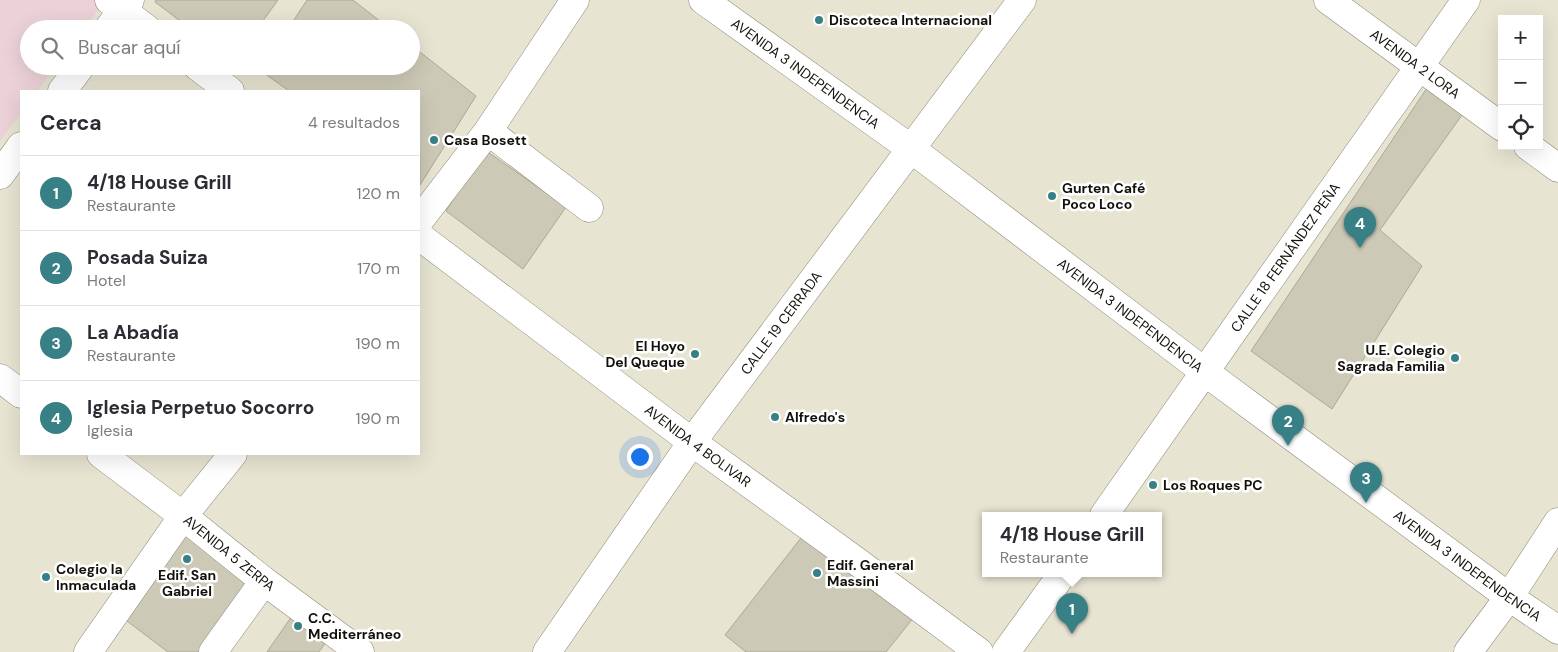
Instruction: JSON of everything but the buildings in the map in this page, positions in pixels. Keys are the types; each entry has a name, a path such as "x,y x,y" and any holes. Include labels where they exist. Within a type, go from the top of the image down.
{"street":[{"path":"420,220 488,131 575,0"},
{"name":"AVENIDA 3 INDEPENDENCIA","path":"703,0 910,148 1206,372 1509,597 1558,630"},
{"name":"CALLE 19 CERRADA","path":"549,651 692,442 1022,0"},
{"name":"AVENIDA 2 LORA","path":"1328,0 1498,124"},
{"name":"CALLE 18 FERNÁNDEZ PEÑA","path":"1106,512 1466,0"},
{"path":"117,10 133,20"},
{"path":"63,90 74,75"},
{"path":"209,75 229,90"},
{"path":"488,131 589,208"},
{"path":"0,175 20,147"},
{"path":"1533,150 1558,168"},
{"name":"AVENIDA 4 BOLIVAR","path":"420,237 692,442 860,563 979,652"},
{"path":"0,378 20,393"},
{"name":"AVENIDA 5 ZERPA","path":"101,455 183,516 264,581 360,652"},
{"path":"102,647 183,516 232,455"},
{"path":"1468,652 1509,597 1558,522"},
{"path":"1006,652 1060,577"},
{"path":"213,652 264,581"}],"shaded area":[{"path":"0,0 106,0 91,20 20,20 20,75 49,75 38,90 20,90 20,114 0,141"}],"place":[{"name":"Discoteca Internacional","path":"819,20"},
{"name":"Casa Bosett","path":"434,140"},
{"name":"Gurten Café Poco Loco","path":"1052,196"},
{"name":"Iglesia Perpetuo Socorro","path":"1360,248"},
{"name":"El Hoyo Del Queque","path":"695,354"},
{"name":"U.E. Colegio Sagrada Familia","path":"1455,358"},
{"name":"Alfredo's","path":"775,417"},
{"name":"Posada Suiza","path":"1288,446"},
{"name":"Los Roques PC","path":"1153,485"},
{"name":"La Abadía","path":"1366,503"},
{"name":"Edif. San Gabriel","path":"187,559"},
{"name":"Edif. General Massini","path":"817,573"},
{"name":"Colegio la Inmaculada","path":"46,577"},
{"name":"C.C. Mediterráneo","path":"298,626"},
{"name":"4/18 House Grill","path":"1072,634"}]}
